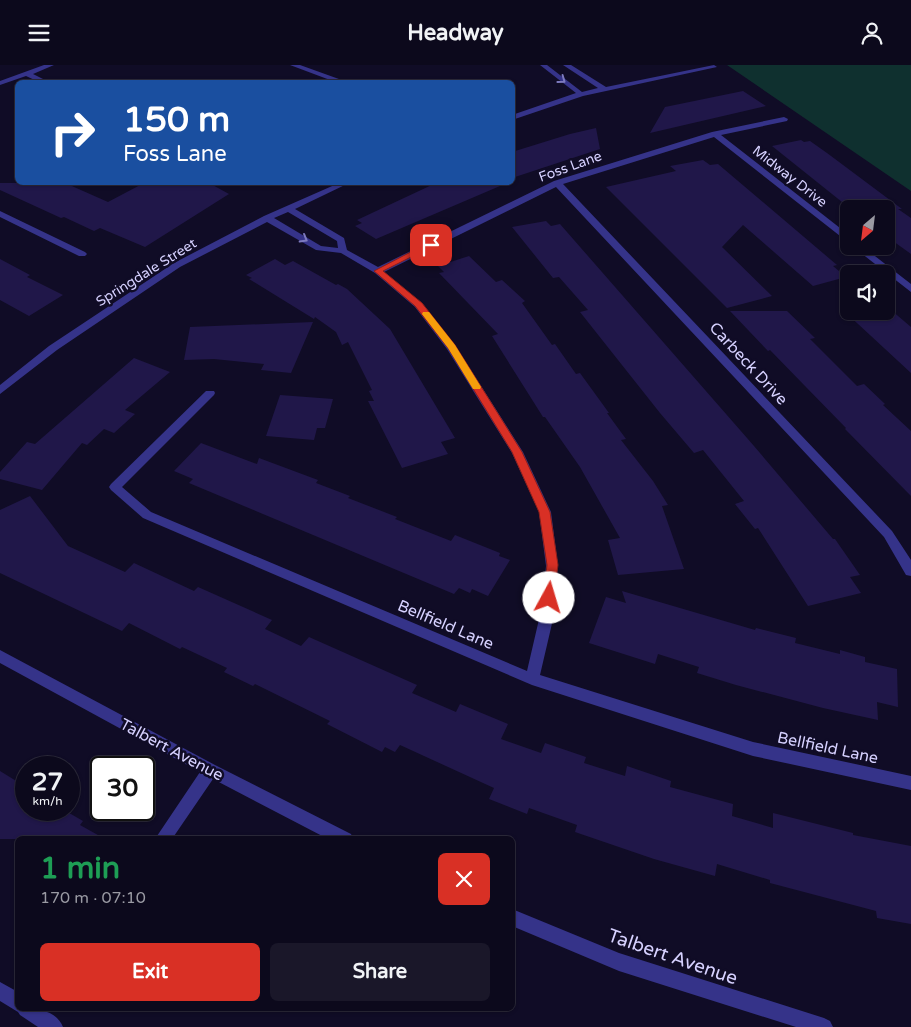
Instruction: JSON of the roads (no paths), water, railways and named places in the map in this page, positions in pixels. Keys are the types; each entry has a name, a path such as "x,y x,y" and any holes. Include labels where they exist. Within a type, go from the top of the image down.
{"street":[{"path":"0,83 51,65"},
{"path":"293,65 338,80"},
{"path":"544,65 581,94"},
{"path":"566,65 604,89"},
{"path":"515,117 581,94 714,67"},
{"path":"25,73 41,80"},
{"name":"Foss Lane","path":"378,271 557,183 714,134 784,119"},
{"name":"Midway Drive","path":"714,134 840,233"},
{"name":"Carbeck Drive","path":"557,183 888,533 911,571"},
{"name":"Springdale Street","path":"0,389 53,348 176,265 288,208 340,185"},
{"path":"288,208 341,240 343,251"},
{"path":"0,214 82,254"},
{"path":"268,219 319,248 343,251 378,271 418,305 451,347 517,452 545,512 552,565 547,615 532,679"},
{"path":"868,255 911,289"},
{"name":"Bellfield Lane","path":"210,393 116,487 147,515 532,679 753,749 911,783"},
{"name":"Talbert Avenue","path":"0,656 210,771 339,836"},
{"path":"165,836 210,771"},
{"name":"Talbert Avenue","path":"515,918 619,962 824,1027"},
{"path":"0,991 15,1001"}]}
